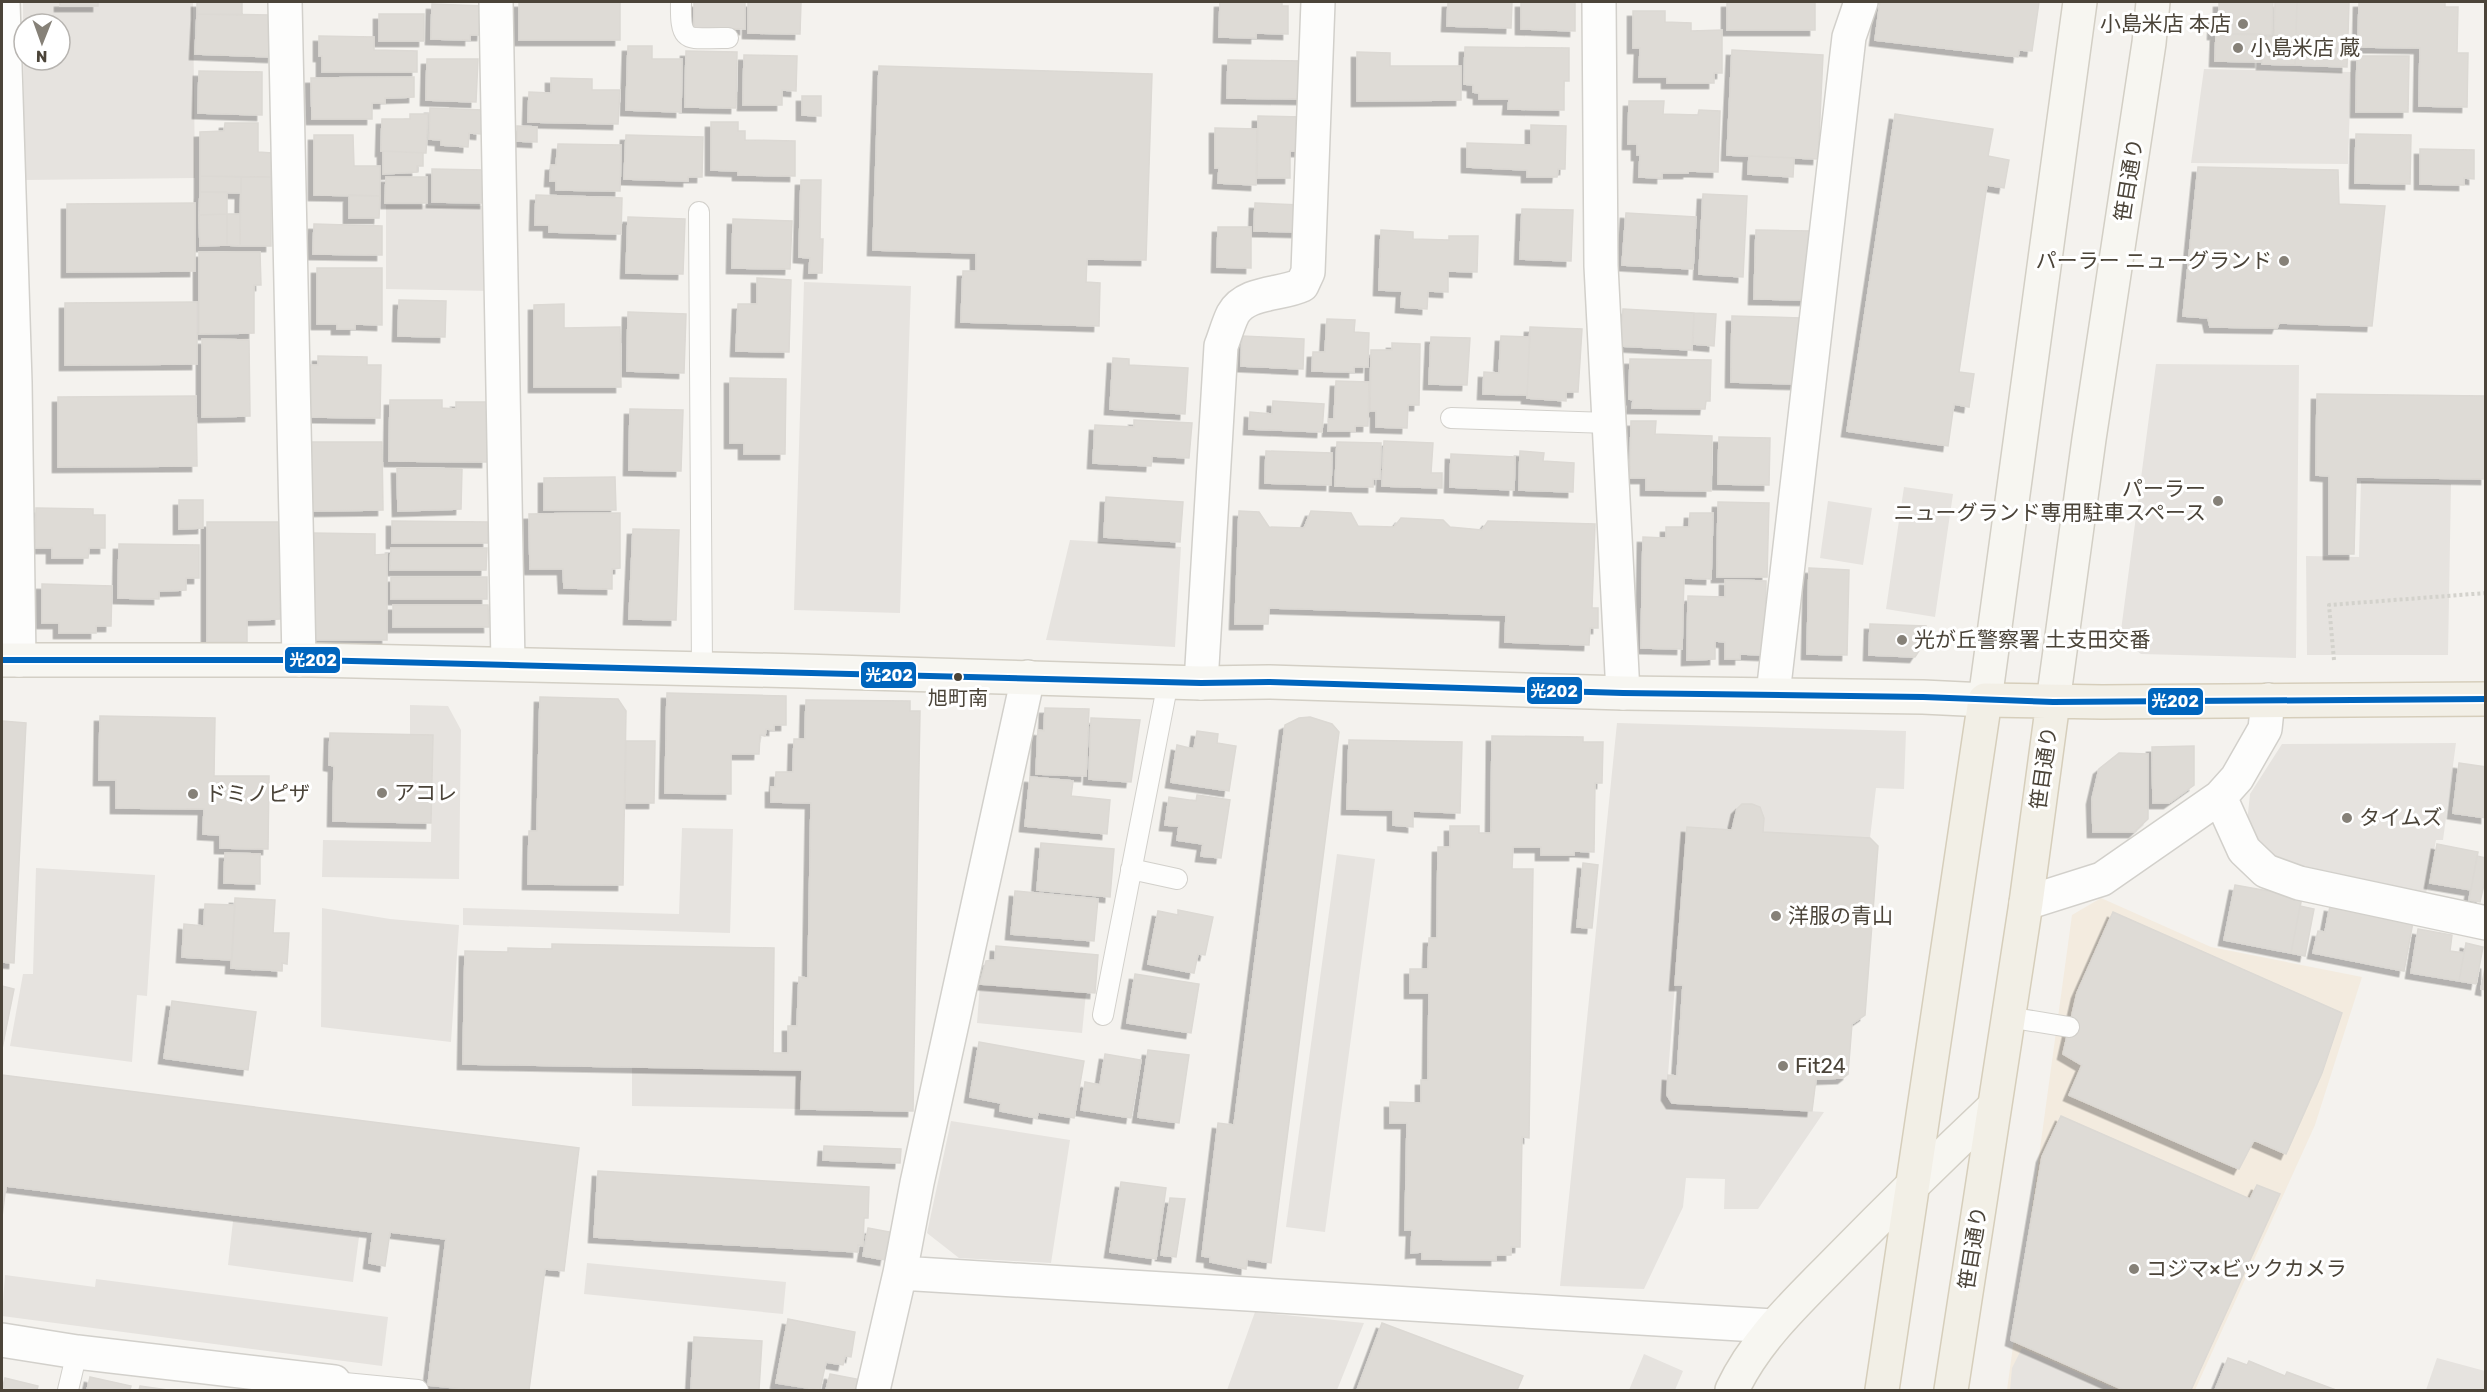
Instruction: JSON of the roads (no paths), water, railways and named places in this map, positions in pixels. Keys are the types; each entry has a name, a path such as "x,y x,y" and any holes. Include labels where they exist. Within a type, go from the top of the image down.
{"main road":[{"path":"1882,1390 1985,700 2053,702 2486,699"},
{"name":"笹目通り","path":"1951,1390 2026,903 2053,702"}],"street":[{"path":"285,2 299,660"},
{"path":"496,2 508,664"},
{"path":"1201,683 1221,346 1233,314 1242,303 1257,297 1289,291 1302,285 1308,272 1318,2"},
{"path":"1599,2 1601,266 1623,693"},
{"path":"1773,694 1849,36 1861,2"},
{"path":"3,13 10,660 299,660 508,664 1201,683 1269,682 1623,693 1773,694 1985,700 2080,2"},
{"name":"笹目通り","path":"2053,702 2153,2"},
{"path":"873,1390 900,1273 916,1183 1028,677"},
{"path":"2026,903 2102,879 2220,797 2237,778 2265,729 2268,700"},
{"path":"2220,797 2244,850 2266,871 2299,883 2486,923"},
{"path":"1732,1390 1741,1371 1773,1326 1914,1183 1994,1107"},
{"path":"900,1273 1773,1326"},
{"path":"2,1341 334,1386"}],"lane":[{"path":"681,2 680,25 683,33 688,37 728,38"},
{"path":"699,212 702,668"},
{"path":"1451,418 1609,423"},
{"path":"1103,1015 1168,682"},
{"path":"1131,869 1177,879"},
{"path":"2008,1017 2069,1027"},
{"path":"68,1390 76,1352"},
{"path":"334,1386 418,1390"}],"place":[{"name":"小島米店 本店","path":"2243,24"},
{"name":"小島米店 蔵","path":"2238,48"},
{"name":"パーラー ニューグランド","path":"2284,261"},
{"name":"パーラー ニューグランド専用駐車スペース","path":"2218,501"},
{"name":"光が丘警察署 土支田交番","path":"1902,640"},
{"name":"旭町南","path":"958,677"},
{"name":"アコレ","path":"382,793"},
{"name":"ドミノピザ","path":"193,794"},
{"name":"タイムズ","path":"2347,818"},
{"name":"洋服の青山","path":"1776,916"},
{"name":"Fit24","path":"1783,1066"},
{"name":"コジマ×ビックカメラ","path":"2134,1269"}]}
